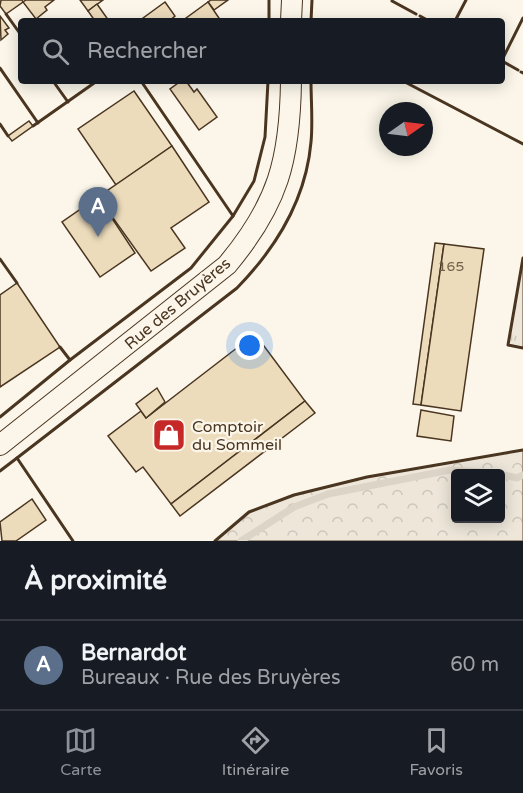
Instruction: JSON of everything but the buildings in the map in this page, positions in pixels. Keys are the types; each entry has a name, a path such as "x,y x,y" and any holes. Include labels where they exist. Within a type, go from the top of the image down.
{"street":[{"path":"291,18 292,0"},
{"name":"Rue des Bruyères","path":"0,445 227,265 253,234 273,194 286,158 291,84"}],"green space":[{"path":"523,258 523,348 508,345"},
{"path":"523,450 523,541 215,541 249,512 294,495 367,477"}],"waterway":[{"path":"241,541 294,507 328,494 451,470"},
{"path":"505,475 517,478 523,475"}],"wall":[{"path":"269,0 269,18"},
{"path":"311,18 312,0"},
{"path":"457,18 466,0"},
{"path":"392,1 416,14"},
{"path":"6,14 18,31"},
{"path":"420,16 424,18"},
{"path":"505,54 523,18"},
{"path":"505,63 518,70"},
{"path":"0,68 38,123"},
{"path":"55,84 68,102"},
{"path":"33,126 93,84"},
{"path":"143,84 233,216 254,181 265,137 268,84"},
{"path":"73,541 17,458 237,288 265,256 287,221 303,183 311,142 311,84"},
{"path":"409,84 523,144"},
{"path":"0,124 8,136"},
{"path":"60,347 70,360 191,268 233,216"},
{"path":"523,258 508,345 523,348"},
{"path":"0,259 17,283"},
{"path":"0,417 70,360"},
{"path":"215,541 249,512 294,495 367,477 523,450"},
{"path":"0,471 17,458"}],"place":[{"name":"Bernardot","path":"98,237"},
{"name":"Comptoir du Sommeil","path":"169,435"}]}
